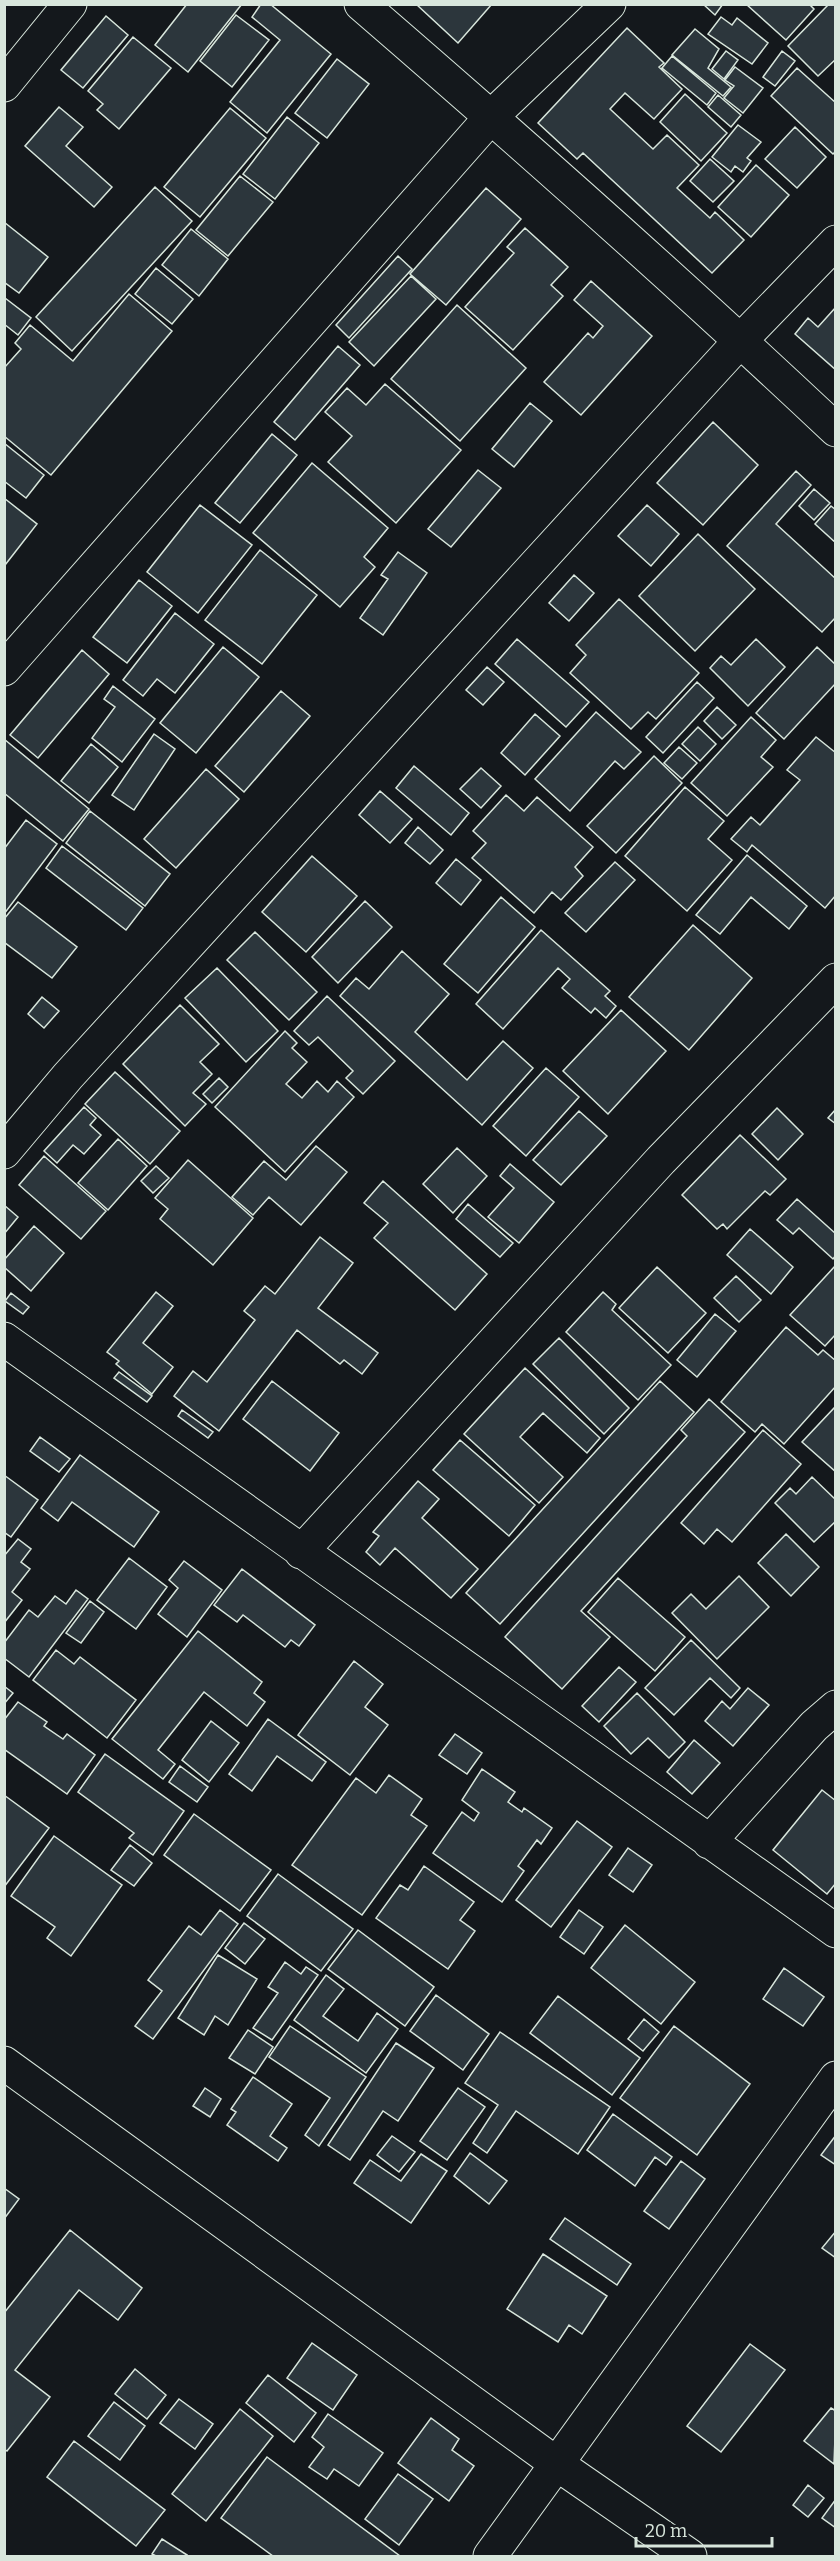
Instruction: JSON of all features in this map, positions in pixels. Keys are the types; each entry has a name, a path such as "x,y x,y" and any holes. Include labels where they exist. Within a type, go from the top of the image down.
{"street":[{"path":"4,85 70,4"},
{"path":"361,4 741,340 836,430"},
{"path":"4,669 491,117 609,4"},
{"path":"4,1152 68,1076 741,340 836,242"},
{"path":"302,1552 661,1160 836,980"},
{"path":"4,1339 836,1931"},
{"path":"709,1842 814,1726 836,1707"},
{"path":"4,2063 557,2464 690,2556"},
{"path":"490,2556 836,2078"}],"building":[{"path":"187,4 242,4 188,72 155,45"},
{"path":"261,4 270,4 331,54 267,133 230,102 280,40 252,17"},
{"path":"416,4 492,4 458,43"},
{"path":"703,4 723,4 715,15"},
{"path":"746,4 809,4 814,9 786,40"},
{"path":"829,4 836,4 836,59 818,76 788,46"},
{"path":"236,15 269,40 232,87 200,61"},
{"path":"106,16 128,35 83,88 61,70"},
{"path":"721,17 732,25 737,18 768,43 752,64 708,34"},
{"path":"627,28 664,63 659,67 682,89 654,119 625,93 610,109 653,149 667,135 699,165 677,188 710,218 715,212 744,240 712,273 583,153 577,159 538,123"},
{"path":"695,29 719,49 708,68 731,87 723,96 672,55"},
{"path":"133,37 171,68 119,129 97,110 103,104 88,91"},
{"path":"726,51 738,60 724,79 712,69"},
{"path":"782,51 795,61 775,86 763,77"},
{"path":"672,56 716,93 707,105 662,68"},
{"path":"337,59 369,84 327,138 295,113"},
{"path":"735,67 763,88 743,113 724,98 734,86 725,80"},
{"path":"797,68 836,103 836,151 833,154 771,96"},
{"path":"685,94 727,133 701,161 660,122"},
{"path":"718,95 741,115 731,127 708,107"},
{"path":"59,107 83,127 66,146 112,187 94,207 25,146"},
{"path":"230,108 266,138 200,217 164,187"},
{"path":"287,117 319,143 275,199 243,174"},
{"path":"738,125 761,142 747,158 751,161 743,172 735,166 731,172 712,157"},
{"path":"795,127 826,157 797,188 765,159"},
{"path":"710,159 734,181 713,202 690,181"},
{"path":"756,165 789,195 751,237 718,207"},
{"path":"240,176 273,202 228,256 196,230"},
{"path":"155,187 192,221 72,351 36,317"},
{"path":"486,188 521,219 446,305 410,274"},
{"path":"4,222 48,257 19,293 4,282"},
{"path":"525,228 568,267 551,285 563,296 513,350 465,307 514,253 507,247"},
{"path":"191,229 228,259 199,296 162,265"},
{"path":"398,256 412,269 349,338 336,325"},
{"path":"156,268 193,299 172,324 135,294"},
{"path":"411,276 436,299 374,366 349,342"},
{"path":"591,281 652,336 581,415 544,382 588,333 593,338 603,326 574,300"},
{"path":"129,294 172,331 51,475 4,436 4,368 21,349 15,343 30,325 73,361"},
{"path":"5,298 31,318 18,335 4,324"},
{"path":"457,305 526,368 460,441 391,379"},
{"path":"836,307 836,370 795,334 808,318 818,327"},
{"path":"338,346 360,365 295,440 274,422"},
{"path":"385,384 461,450 396,523 328,462 352,436 325,412 347,388 366,405"},
{"path":"530,403 552,421 514,467 492,449"},
{"path":"713,422 758,465 703,525 657,483"},
{"path":"272,434 297,455 240,523 215,503"},
{"path":"4,443 44,475 26,498 4,481"},
{"path":"312,463 388,528 364,557 375,567 340,607 253,533"},
{"path":"478,470 501,488 451,547 428,529"},
{"path":"796,471 811,485 776,524 836,579 836,617 822,632 727,546"},
{"path":"814,489 830,503 814,520 799,506"},
{"path":"4,498 37,524 5,565 4,564"},
{"path":"200,505 252,545 198,613 147,572"},
{"path":"647,505 679,534 651,566 618,536"},
{"path":"831,506 836,510 836,543 815,524"},
{"path":"698,534 755,589 695,651 639,596"},
{"path":"260,550 317,595 262,664 205,620"},
{"path":"398,552 427,573 383,635 360,618 388,579 381,575"},
{"path":"574,575 594,593 569,621 549,603"},
{"path":"139,580 172,606 127,663 93,637"},
{"path":"619,599 699,673 656,719 648,712 631,729 570,673 586,655 576,645"},
{"path":"175,613 214,644 175,693 157,679 143,696 123,680"},
{"path":"517,639 589,702 566,727 495,664"},
{"path":"756,639 785,667 748,706 710,668 721,656 731,665"},
{"path":"223,647 259,677 196,753 160,723"},
{"path":"817,647 836,665 836,683 784,739 756,713"},
{"path":"82,650 109,674 38,758 10,735"},
{"path":"487,667 504,682 483,705 466,690"},
{"path":"697,682 714,698 663,753 646,737"},
{"path":"113,686 155,719 122,762 92,738 115,707 104,699"},
{"path":"281,691 310,716 244,792 215,766"},
{"path":"717,707 736,725 722,739 704,721"},
{"path":"596,712 641,752 624,769 615,761 570,811 535,779"},
{"path":"535,714 560,736 525,775 501,753"},
{"path":"751,717 776,740 761,757 773,767 727,816 691,783"},
{"path":"698,727 716,744 700,761 682,744"},
{"path":"154,734 175,749 134,810 112,795"},
{"path":"816,737 836,753 836,895 825,908 752,845 747,852 731,839 751,817 760,825 800,780 787,770"},
{"path":"4,739 89,809 63,841 4,793"},
{"path":"91,744 118,767 89,803 61,781"},
{"path":"679,747 697,763 682,779 664,763"},
{"path":"654,756 682,783 616,853 587,826"},
{"path":"414,766 469,813 451,835 396,788"},
{"path":"481,768 501,786 481,808 460,789"},
{"path":"206,769 239,799 176,868 144,839"},
{"path":"685,787 724,821 708,839 732,860 687,911 625,856"},
{"path":"380,791 412,819 390,843 359,815"},
{"path":"506,795 524,811 537,797 593,847 575,867 583,876 561,900 552,892 534,913 472,858 486,843 473,831"},
{"path":"90,811 170,874 145,906 66,843"},
{"path":"26,820 57,844 4,914 4,849"},
{"path":"418,827 443,850 430,864 405,843"},
{"path":"62,846 143,908 126,930 46,868"},
{"path":"747,855 807,906 789,929 751,897 720,934 696,915"},
{"path":"312,856 357,896 306,952 262,912"},
{"path":"456,859 481,880 461,905 436,883"},
{"path":"615,862 635,880 586,932 565,913"},
{"path":"501,897 535,927 478,993 444,964"},
{"path":"365,901 392,927 338,983 312,957"},
{"path":"18,902 77,947 52,978 4,942 4,919"},
{"path":"693,925 752,978 689,1050 629,997"},
{"path":"541,930 610,991 605,996 616,1006 606,1018 595,1008 591,1013 562,988 570,979 558,968 503,1029 476,1004"},
{"path":"255,932 317,992 289,1020 227,960"},
{"path":"402,951 449,994 415,1032 467,1080 503,1041 533,1068 482,1125 340,996 356,978 369,989"},
{"path":"217,968 278,1031 246,1062 185,998"},
{"path":"327,996 395,1061 363,1094 346,1078 353,1071 318,1037 309,1045 294,1031"},
{"path":"42,997 59,1011 44,1028 28,1014"},
{"path":"180,1005 219,1044 200,1062 212,1074 193,1093 206,1104 185,1126 123,1064"},
{"path":"621,1010 666,1051 608,1114 563,1071"},
{"path":"285,1031 297,1043 292,1048 307,1062 286,1084 302,1098 317,1081 328,1092 337,1081 354,1097 285,1172 215,1107"},
{"path":"546,1068 579,1097 526,1156 493,1126"},
{"path":"115,1072 180,1131 150,1164 85,1104"},
{"path":"219,1078 228,1087 212,1103 203,1094"},
{"path":"84,1107 96,1118 90,1125 101,1135 84,1154 73,1145 57,1163 44,1151"},
{"path":"777,1108 803,1134 778,1160 752,1134"},
{"path":"836,1109 836,1124 828,1118"},
{"path":"579,1111 607,1136 561,1185 533,1160"},
{"path":"740,1135 786,1179 770,1195 765,1191 727,1229 723,1224 717,1229 682,1195"},
{"path":"118,1139 147,1166 108,1210 78,1183"},
{"path":"316,1146 347,1172 301,1225 269,1197 253,1215 232,1197 264,1161 286,1180"},
{"path":"457,1148 487,1176 453,1213 423,1184"},
{"path":"44,1156 106,1211 81,1239 19,1185"},
{"path":"188,1160 253,1218 213,1265 160,1219 168,1209 155,1198"},
{"path":"510,1164 554,1202 519,1243 488,1217 514,1188 500,1176"},
{"path":"156,1166 169,1178 153,1193 141,1181"},
{"path":"383,1181 487,1274 455,1310 374,1238 388,1223 364,1203"},
{"path":"797,1199 836,1234 836,1255 833,1259 799,1228 793,1234 777,1220"},
{"path":"468,1204 513,1243 500,1257 456,1219"},
{"path":"4,1205 18,1217 4,1234"},
{"path":"34,1226 64,1253 31,1291 4,1267 4,1260"},
{"path":"750,1229 793,1267 771,1294 727,1255"},
{"path":"320,1237 353,1263 318,1308 378,1353 362,1374 344,1360 340,1364 297,1330 219,1431 174,1396 193,1371 207,1382 255,1320 244,1311 265,1286 275,1294"},
{"path":"836,1265 836,1334 825,1346 790,1315"},
{"path":"657,1267 706,1313 668,1353 619,1308"},
{"path":"736,1276 761,1300 739,1322 714,1298"},
{"path":"156,1292 173,1306 143,1343 173,1367 152,1394 116,1364 119,1361 107,1352"},
{"path":"603,1292 616,1304 612,1310 671,1365 638,1400 566,1332"},
{"path":"11,1293 29,1307 23,1314 5,1301"},
{"path":"715,1314 736,1331 697,1377 677,1360"},
{"path":"786,1327 818,1355 823,1350 836,1361 836,1386 784,1444 762,1424 755,1432 721,1402"},
{"path":"559,1338 629,1408 604,1434 533,1364"},
{"path":"525,1368 600,1438 587,1453 543,1413 520,1437 563,1477 539,1503 464,1434"},
{"path":"119,1372 152,1396 147,1402 114,1378"},
{"path":"272,1381 339,1433 310,1471 243,1419"},
{"path":"660,1381 694,1412 500,1624 466,1593"},
{"path":"709,1399 745,1432 581,1611 610,1637 562,1689 505,1637 687,1436 681,1430"},
{"path":"836,1406 836,1472 802,1442"},
{"path":"182,1410 213,1432 208,1438 178,1416"},
{"path":"763,1430 801,1464 732,1542 717,1529 704,1544 681,1523"},
{"path":"40,1437 70,1459 59,1472 30,1451"},
{"path":"460,1440 535,1505 509,1536 433,1470"},
{"path":"80,1455 159,1512 134,1547 72,1502 58,1521 41,1508"},
{"path":"4,1475 38,1500 11,1537 4,1532"},
{"path":"812,1477 836,1500 836,1521 814,1542 775,1503 790,1488 796,1494"},
{"path":"418,1481 439,1499 422,1518 478,1569 451,1598 395,1548 380,1565 366,1552 379,1536 373,1532"},
{"path":"786,1534 819,1567 791,1596 758,1563"},
{"path":"18,1539 31,1549 21,1562 30,1569 12,1592 22,1600 4,1623 4,1556"},
{"path":"129,1558 167,1587 136,1629 97,1600"},
{"path":"184,1561 222,1590 187,1637 158,1614 178,1588 169,1580"},
{"path":"242,1569 315,1625 299,1646 291,1640 285,1647 243,1615 237,1622 214,1605"},
{"path":"739,1576 769,1607 717,1659 672,1613 691,1594 706,1609"},
{"path":"618,1578 685,1637 655,1671 588,1612"},
{"path":"76,1590 88,1599 29,1677 4,1658 4,1643 29,1610 38,1617 55,1596 66,1604"},
{"path":"90,1601 104,1612 81,1643 66,1633"},
{"path":"198,1631 262,1682 254,1693 265,1702 247,1726 204,1692 158,1750 175,1764 163,1779 112,1739"},
{"path":"691,1640 740,1688 731,1698 710,1678 674,1715 645,1688"},
{"path":"56,1650 74,1664 80,1657 136,1700 107,1738 33,1680"},
{"path":"354,1661 383,1684 365,1707 388,1725 350,1775 298,1735"},
{"path":"619,1667 636,1682 599,1722 582,1706"},
{"path":"4,1686 13,1693 4,1704"},
{"path":"748,1688 769,1705 733,1746 705,1721 722,1701 730,1709"},
{"path":"637,1693 685,1742 669,1758 648,1738 631,1754 604,1726"},
{"path":"18,1702 47,1722 44,1726 63,1739 67,1734 95,1755 67,1794 4,1749 4,1720"},
{"path":"268,1719 326,1762 312,1781 277,1756 252,1791 229,1774"},
{"path":"211,1721 239,1743 209,1782 182,1760"},
{"path":"455,1734 482,1753 467,1774 439,1755"},
{"path":"694,1740 720,1763 692,1794 667,1772"},
{"path":"105,1754 184,1811 153,1855 129,1838 134,1833 78,1792"},
{"path":"180,1766 208,1787 197,1802 169,1782"},
{"path":"482,1769 515,1792 508,1802 522,1812 524,1808 552,1828 541,1844 537,1840 518,1866 524,1871 502,1902 433,1853 462,1812 474,1821 479,1813 462,1800"},
{"path":"389,1775 422,1799 411,1815 427,1826 362,1915 292,1865 356,1778 376,1793"},
{"path":"822,1790 836,1801 836,1883 827,1894 773,1850"},
{"path":"4,1795 49,1828 4,1887"},
{"path":"194,1814 271,1870 240,1911 164,1855"},
{"path":"577,1821 612,1847 551,1927 516,1900"},
{"path":"54,1836 122,1885 71,1956 47,1938 55,1927 11,1896"},
{"path":"130,1845 152,1863 134,1886 111,1870"},
{"path":"628,1848 652,1865 633,1892 609,1875"},
{"path":"424,1866 474,1902 460,1920 475,1931 448,1969 376,1918 400,1885 408,1890"},
{"path":"278,1874 353,1929 321,1971 247,1916"},
{"path":"220,1910 238,1924 153,2039 135,2026 162,1991 148,1980 189,1926 201,1935"},
{"path":"579,1910 603,1927 584,1954 560,1937"},
{"path":"244,1923 265,1939 245,1964 225,1948"},
{"path":"625,1925 695,1982 661,2024 591,1968"},
{"path":"358,1930 434,1987 405,2026 328,1969"},
{"path":"218,1955 257,1979 228,2025 215,2016 204,2035 178,2018"},
{"path":"285,1962 301,1974 306,1967 318,1975 272,2040 253,2028 278,1993 268,1987"},
{"path":"784,1968 824,1997 803,2026 763,1999"},
{"path":"326,1975 344,1989 323,2016 358,2041 377,2013 398,2029 366,2073 294,2020"},
{"path":"436,1995 489,2034 463,2070 410,2031"},
{"path":"558,1996 640,2058 612,2095 530,2033"},
{"path":"644,2019 659,2032 643,2051 628,2039"},
{"path":"290,2026 366,2077 319,2146 305,2135 330,2098 269,2057"},
{"path":"674,2026 750,2084 697,2155 620,2098"},
{"path":"248,2030 273,2047 255,2074 229,2058"},
{"path":"500,2032 610,2107 578,2154 516,2111 487,2153 473,2143 498,2105 465,2083"},
{"path":"396,2043 434,2068 398,2121 383,2111 350,2160 328,2145"},
{"path":"253,2077 292,2104 270,2136 287,2148 278,2161 227,2125 236,2112 231,2109"},
{"path":"205,2088 221,2099 210,2117 193,2106"},
{"path":"458,2088 485,2107 447,2160 420,2141"},
{"path":"613,2114 672,2157 666,2165 655,2157 635,2186 587,2150"},
{"path":"836,2135 836,2165 821,2155"},
{"path":"392,2136 415,2152 399,2172 377,2155"},
{"path":"470,2153 507,2181 489,2204 454,2176"},
{"path":"421,2154 447,2171 411,2223 354,2183 370,2160 401,2181"},
{"path":"681,2161 705,2179 669,2229 644,2211"},
{"path":"4,2188 19,2199 4,2219"},
{"path":"565,2218 631,2264 617,2285 550,2239"},
{"path":"70,2230 142,2288 118,2320 79,2290 15,2370 50,2397 7,2451 4,2449 4,2313"},
{"path":"836,2231 836,2258 822,2248"},
{"path":"543,2254 607,2296 582,2334 569,2325 558,2342 507,2309"},
{"path":"312,2343 357,2375 333,2410 287,2378"},
{"path":"750,2344 785,2370 721,2452 687,2426"},
{"path":"135,2369 166,2395 147,2419 115,2394"},
{"path":"268,2375 316,2413 294,2442 246,2403"},
{"path":"179,2399 213,2424 195,2449 160,2423"},
{"path":"114,2402 145,2426 120,2460 88,2436"},
{"path":"831,2408 836,2411 834,2464 804,2441"},
{"path":"240,2409 273,2436 206,2521 172,2494"},
{"path":"328,2414 383,2453 359,2486 334,2469 327,2479 309,2467 324,2447 312,2437"},
{"path":"431,2418 459,2439 452,2450 474,2466 449,2501 398,2463"},
{"path":"74,2441 165,2510 136,2546 47,2477"},
{"path":"267,2457 400,2556 273,2556 221,2518"},
{"path":"398,2474 433,2499 399,2545 365,2519"},
{"path":"808,2485 824,2498 808,2517 793,2505"},
{"path":"836,2499 836,2528 822,2518"},
{"path":"162,2539 187,2555 156,2556 152,2554"}]}
